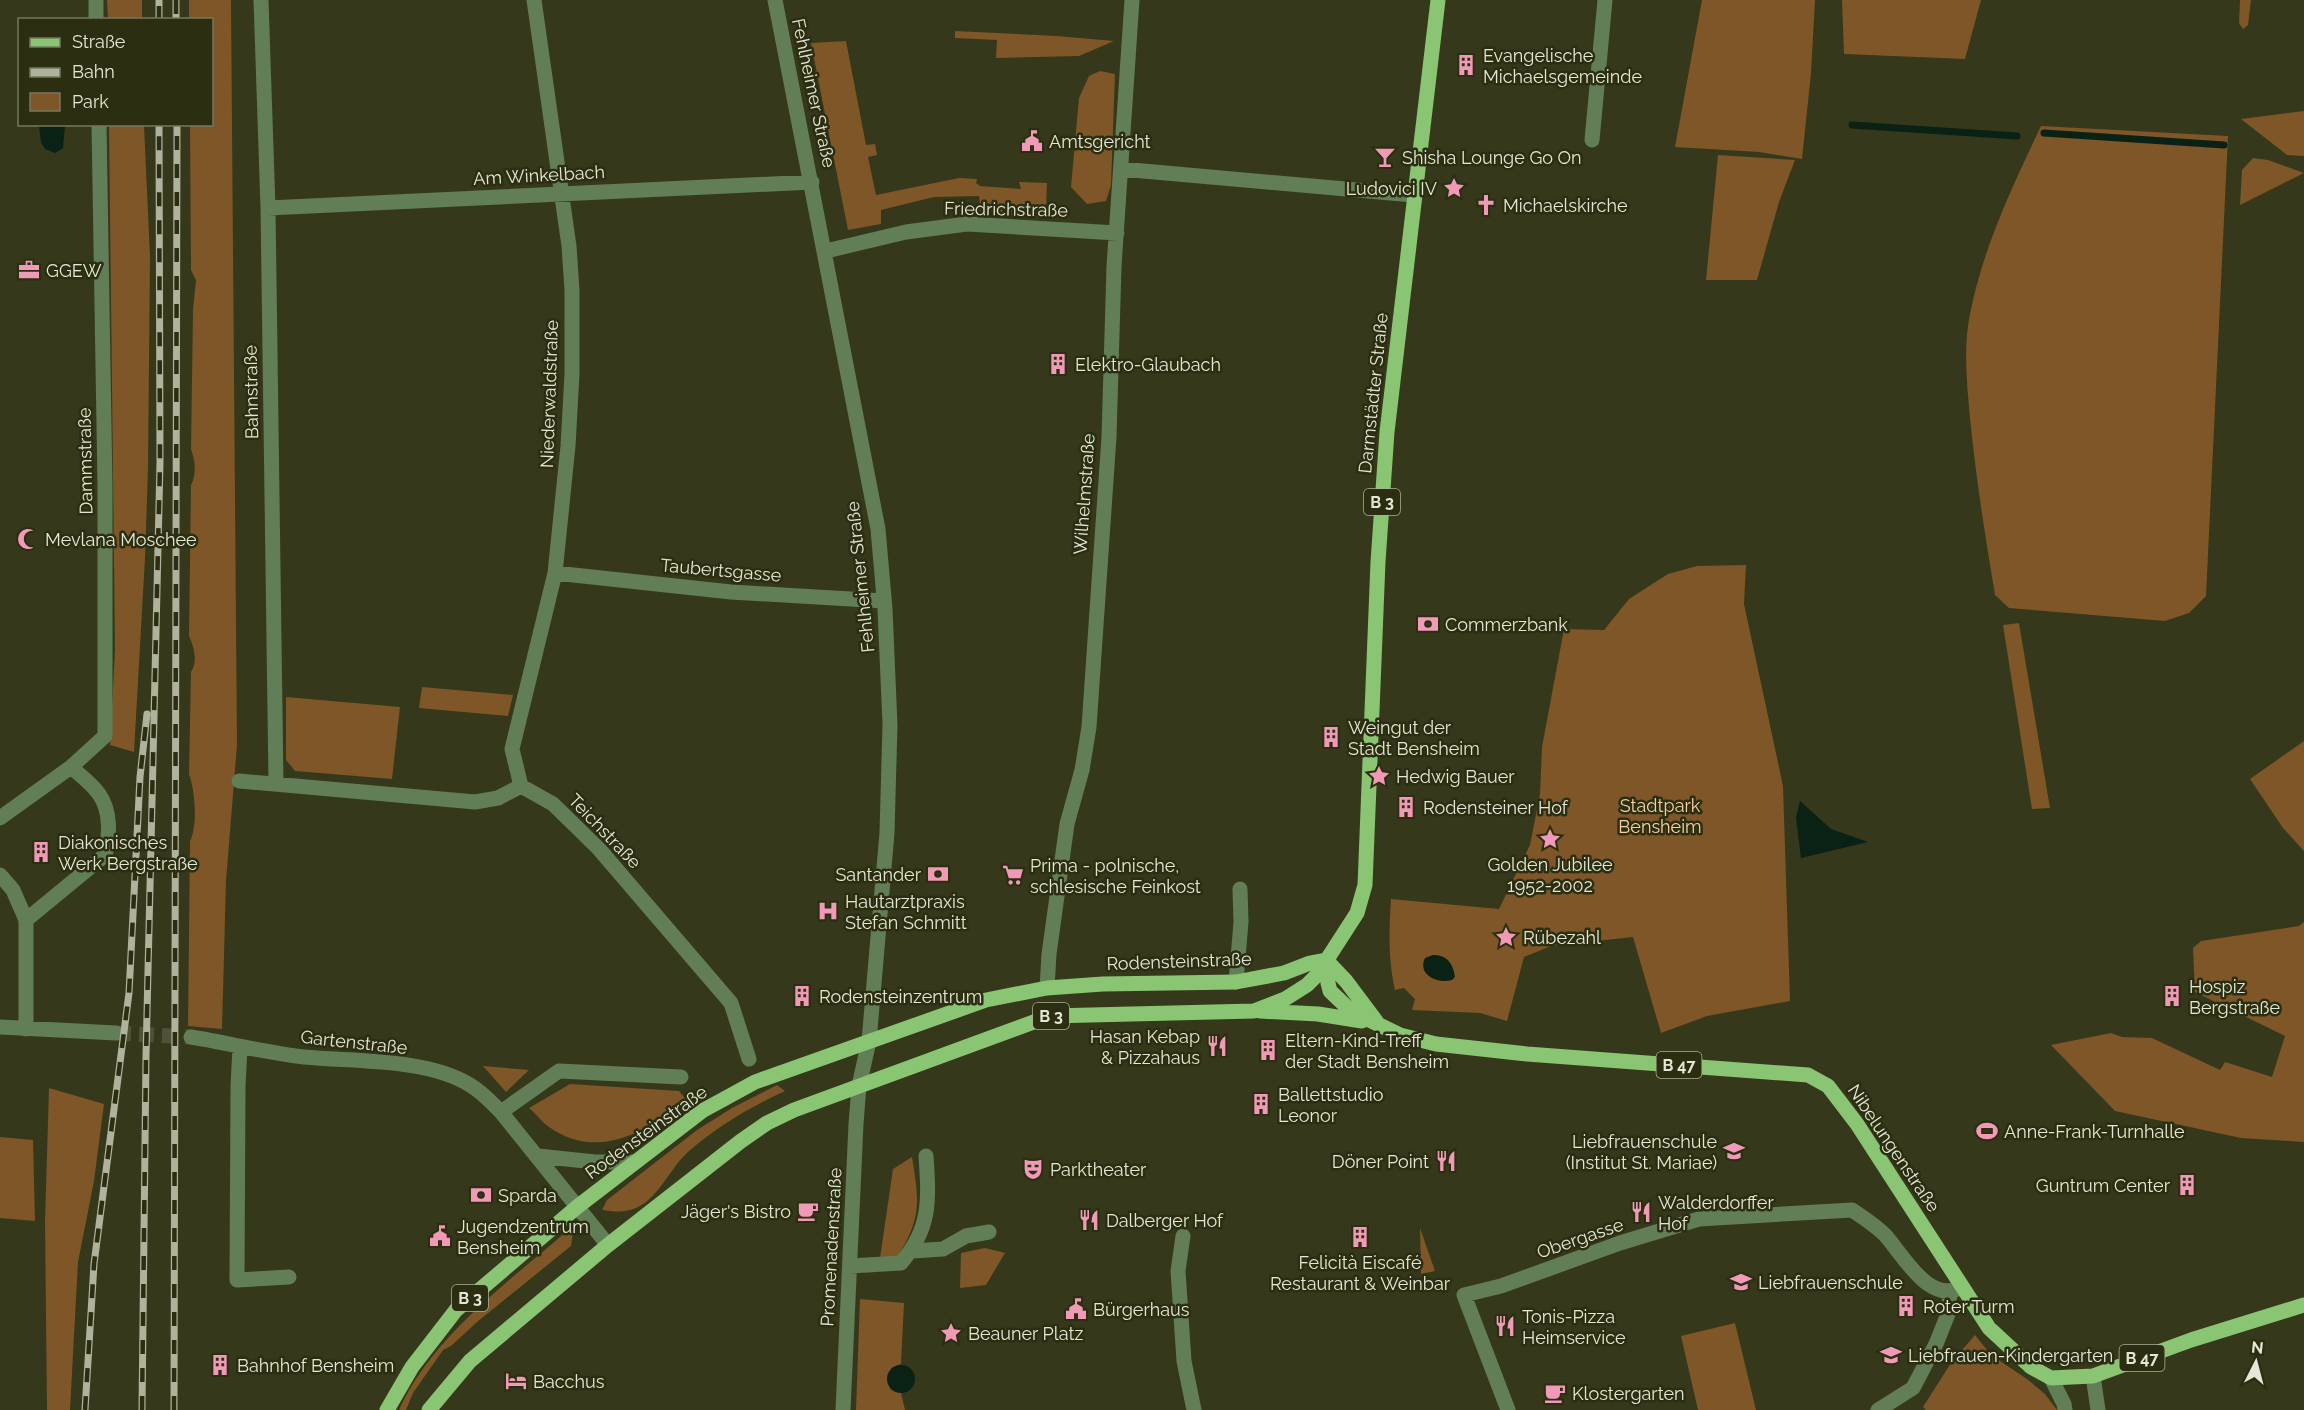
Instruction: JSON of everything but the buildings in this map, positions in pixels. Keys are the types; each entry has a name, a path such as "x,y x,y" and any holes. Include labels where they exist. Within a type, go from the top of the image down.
{"main road":[{"name":"Darmstädter Straße","path":"1326,960 1357,913 1365,885 1378,562 1387,432 1413,195 1438,0"},
{"name":"Rodensteinstraße","path":"387,1410 412,1367 456,1310 577,1207 702,1111 756,1082 986,1000 1047,987 1236,982 1284,973 1310,963 1326,960"},
{"name":"B 3","path":"429,1410 470,1361 609,1245 741,1141 794,1110 1050,1016 1254,1011 1285,999 1307,985 1317,975 1326,960"},
{"name":"Nibelungenstraße","path":"1326,960 1346,981 1377,1023 1400,1035 1436,1044 1527,1054 1808,1075 1828,1086 1857,1124 1956,1290 1989,1328 2031,1367 2051,1378"},
{"name":"B 47","path":"1254,1011 1317,1014 1377,1023"},
{"name":"B 47","path":"2051,1378 2093,1376 2191,1340 2304,1305"}],"street":[{"path":"96,0 96,18"},
{"name":"Bahnstraße","path":"261,0 268,208 276,784"},
{"name":"Niederwaldstraße","path":"521,786 512,749 555,573 568,446 572,374 572,291 562,193 534,0"},
{"name":"Fehlheimer Straße","path":"775,0 878,529 884,601 890,725 888,810 869,1041 859,1086"},
{"name":"Wilhelmstraße","path":"1047,987 1049,954 1066,824 1082,770 1089,727 1109,437 1117,233 1132,0"},
{"path":"1592,140 1605,0"},
{"name":"Dammstraße","path":"0,818 71,767 105,736 105,474 99,126"},
{"path":"1121,169 1413,195"},
{"name":"Am Winkelbach","path":"268,208 812,182"},
{"name":"Friedrichstraße","path":"825,251 906,232 967,224 1117,233"},
{"name":"Taubertsgasse","path":"555,573 730,592 884,601"},
{"path":"26,920 105,855 108,842 106,812 99,793 71,767"},
{"path":"239,781 475,802 498,798 521,786"},
{"name":"Teichstraße","path":"521,786 553,804 599,849 731,1003 749,1059"},
{"path":"0,874 13,890 26,920 26,1029"},
{"path":"1236,982 1241,922 1240,889"},
{"path":"0,1027 116,1033"},
{"name":"Gartenstraße","path":"191,1037 304,1057 382,1062 441,1072 471,1085 501,1112 609,1245"},
{"path":"240,1047 237,1095 237,1280 289,1277"},
{"path":"501,1112 559,1071 681,1077"},
{"name":"Promenadenstraße","path":"843,1410 859,1086"},
{"path":"538,1156 595,1162 635,1162"},
{"path":"850,1266 901,1263 912,1251 924,1224 929,1198 926,1156"},
{"name":"Obergasse","path":"1508,1410 1464,1295 1501,1286 1698,1219 1852,1210 1884,1234 1924,1281 1933,1288 1956,1290"},
{"path":"912,1251 943,1249 966,1236 989,1232"},
{"path":"1183,1236 1178,1271 1184,1361 1194,1410"},
{"path":"1878,1410 1913,1388 1936,1344 1956,1290"},
{"path":"2093,1376 2098,1410"},
{"path":"2051,1378 2065,1410"}],"green space":[{"path":"107,0 142,0 142,18 108,18"},
{"path":"189,0 231,0 237,745 226,881 222,1029 188,1026 190,841 195,817 189,774 191,672 195,659 189,636 191,485 195,472 191,449 193,309 196,280 191,270 190,126 213,126 213,18 189,18"},
{"path":"1702,0 1815,0 1811,73 1802,159 1759,152 1675,147"},
{"path":"1842,0 1981,0 1965,59 1844,54"},
{"path":"2240,0 2251,0 2248,25 2243,29 2239,23"},
{"path":"955,31 1114,41 1079,56 996,58 997,40 955,38"},
{"path":"846,41 866,145 875,144 877,155 868,157 876,195 959,178 977,179 976,183 980,186 1021,189 1019,182 1047,183 1046,210 1038,217 981,214 979,196 934,197 881,210 881,224 848,230 811,43"},
{"path":"1100,71 1115,74 1111,185 1106,201 1087,204 1071,187 1079,98 1089,76"},
{"path":"2304,111 2304,156 2287,155 2241,119"},
{"path":"109,126 144,126 150,256 148,469 134,752 110,745 115,650"},
{"path":"2041,126 2228,136 2206,596 2189,613 2165,621 2009,608 1995,595 1970,418 1966,366 1968,327 1982,265 2009,195"},
{"path":"1718,155 1795,160 1779,202 1757,280 1706,280"},
{"path":"2253,158 2268,160 2304,173 2240,205 2242,170"},
{"name":"Stadtpark Bensheim","path":"1746,565 1744,604 1783,786 1790,1001 1707,1016 1661,1033 1633,937 1551,946 1524,957 1507,1021 1480,1013 1412,1010 1415,999 1404,988 1395,990 1391,967 1391,899 1499,909 1530,845 1540,794 1542,747 1564,629 1604,630 1629,599 1668,574 1697,566"},
{"path":"2019,623 2050,808 2032,809 2003,625"},
{"path":"422,687 513,695 508,716 419,708"},
{"path":"286,697 400,707 392,779 295,771 286,760"},
{"path":"2304,741 2304,851 2283,828 2250,779"},
{"path":"2304,922 2304,1142 2241,1138 2115,1111 2051,1045 2111,1033 2122,1037 2152,1038 2220,1070 2225,1062 2272,1077 2285,1036 2195,992 2193,948 2201,941 2299,926"},
{"path":"483,1066 529,1070 506,1092"},
{"path":"570,1084 679,1091 688,1102 656,1123 622,1138 604,1142 586,1142 568,1137 549,1127 529,1108"},
{"path":"777,1085 785,1091 734,1118 710,1134 688,1152 646,1202 625,1211 602,1210 607,1200 697,1130 732,1108"},
{"path":"49,1088 104,1104 94,1181 78,1262 70,1410 47,1410 45,1221"},
{"path":"0,1137 33,1140 35,1221 0,1218"},
{"path":"912,1157 917,1197 915,1219 898,1256 880,1258 893,1169"},
{"path":"1420,1228 1435,1271 1421,1274"},
{"path":"566,1232 573,1232 571,1246 451,1346 443,1350 413,1393 406,1410 399,1410 430,1359 451,1335 496,1291"},
{"path":"985,1248 1005,1253 986,1285 960,1288 961,1253"},
{"path":"860,1299 904,1303 901,1364 891,1368 890,1389 901,1393 905,1410 856,1410"},
{"path":"1735,1323 1756,1410 1698,1410 1681,1336"},
{"path":"1975,1335 1991,1355 2045,1394 2057,1410 1926,1410 1923,1407 1951,1363"}],"shaded area":[{"path":"39,126 65,126 63,148 55,153 45,149 41,142"},
{"path":"1800,801 1831,829 1868,842 1801,858 1796,818"},
{"path":"1433,955 1446,958 1453,968 1455,977 1452,980 1441,981 1426,973 1423,964 1425,958"},
{"path":"901,1365 911,1369 915,1379 911,1389 901,1393 891,1389 887,1379 891,1369"}],"waterway":[{"path":"1852,125 2017,136"},
{"path":"2044,133 2224,145"}],"tunnel":[{"path":"116,1033 191,1037"}],"railway":[{"path":"159,0 159,18"},
{"path":"176,0 176,18"},
{"path":"142,1410 146,1056 160,463 159,126"},
{"path":"174,1410 177,126"},
{"path":"85,1410 94,1264 129,993 140,777 147,714"}],"place":[{"name":"Evangelische Michaelsgemeinde","path":"1466,65"},
{"name":"Amtsgericht","path":"1032,141"},
{"name":"Shisha Lounge Go On","path":"1385,157"},
{"name":"Ludovici IV","path":"1454,188"},
{"name":"Michaelskirche","path":"1486,205"},
{"name":"GGEW","path":"29,270"},
{"name":"Elektro-Glaubach","path":"1058,364"},
{"name":"Mevlana Moschee","path":"28,539"},
{"name":"Commerzbank","path":"1428,624"},
{"name":"Weingut der Stadt Bensheim","path":"1331,737"},
{"name":"Hedwig Bauer","path":"1379,776"},
{"name":"Rodensteiner Hof","path":"1406,807"},
{"name":"Golden Jubilee 1952-2002","path":"1550,839"},
{"name":"Diakonisches Werk Bergstraße","path":"41,852"},
{"name":"Santander","path":"938,874"},
{"name":"Prima - polnische, schlesische Feinkost","path":"1013,875"},
{"name":"Hautarztpraxis Stefan Schmitt","path":"828,911"},
{"name":"Rübezahl","path":"1506,937"},
{"name":"Rodensteinzentrum","path":"802,996"},
{"name":"Hospiz Bergstraße","path":"2172,996"},
{"name":"Hasan Kebap & Pizzahaus","path":"1217,1046"},
{"name":"Eltern-Kind-Treff der Stadt Bensheim","path":"1268,1050"},
{"name":"Ballettstudio Leonor","path":"1261,1104"},
{"name":"Anne-Frank-Turnhalle","path":"1987,1131"},
{"name":"Liebfrauenschule (Institut St. Mariae)","path":"1734,1151"},
{"name":"Döner Point","path":"1446,1161"},
{"name":"Parktheater","path":"1033,1169"},
{"name":"Guntrum Center","path":"2187,1185"},
{"name":"Sparda","path":"481,1195"},
{"name":"Jäger's Bistro","path":"808,1211"},
{"name":"Walderdorffer Hof","path":"1641,1212"},
{"name":"Dalberger Hof","path":"1089,1220"},
{"name":"Jugendzentrum Bensheim","path":"440,1236"},
{"name":"Felicità Eiscafé Restaurant & Weinbar","path":"1360,1237"},
{"name":"Liebfrauenschule","path":"1741,1282"},
{"name":"Roter Turm","path":"1906,1306"},
{"name":"Bürgerhaus","path":"1076,1309"},
{"name":"Tonis-Pizza Heimservice","path":"1505,1326"},
{"name":"Beauner Platz","path":"951,1333"},
{"name":"Liebfrauen-Kindergarten","path":"1891,1355"},
{"name":"Bahnhof Bensheim","path":"220,1365"},
{"name":"Bacchus","path":"516,1381"},
{"name":"Klostergarten","path":"1555,1393"}]}
